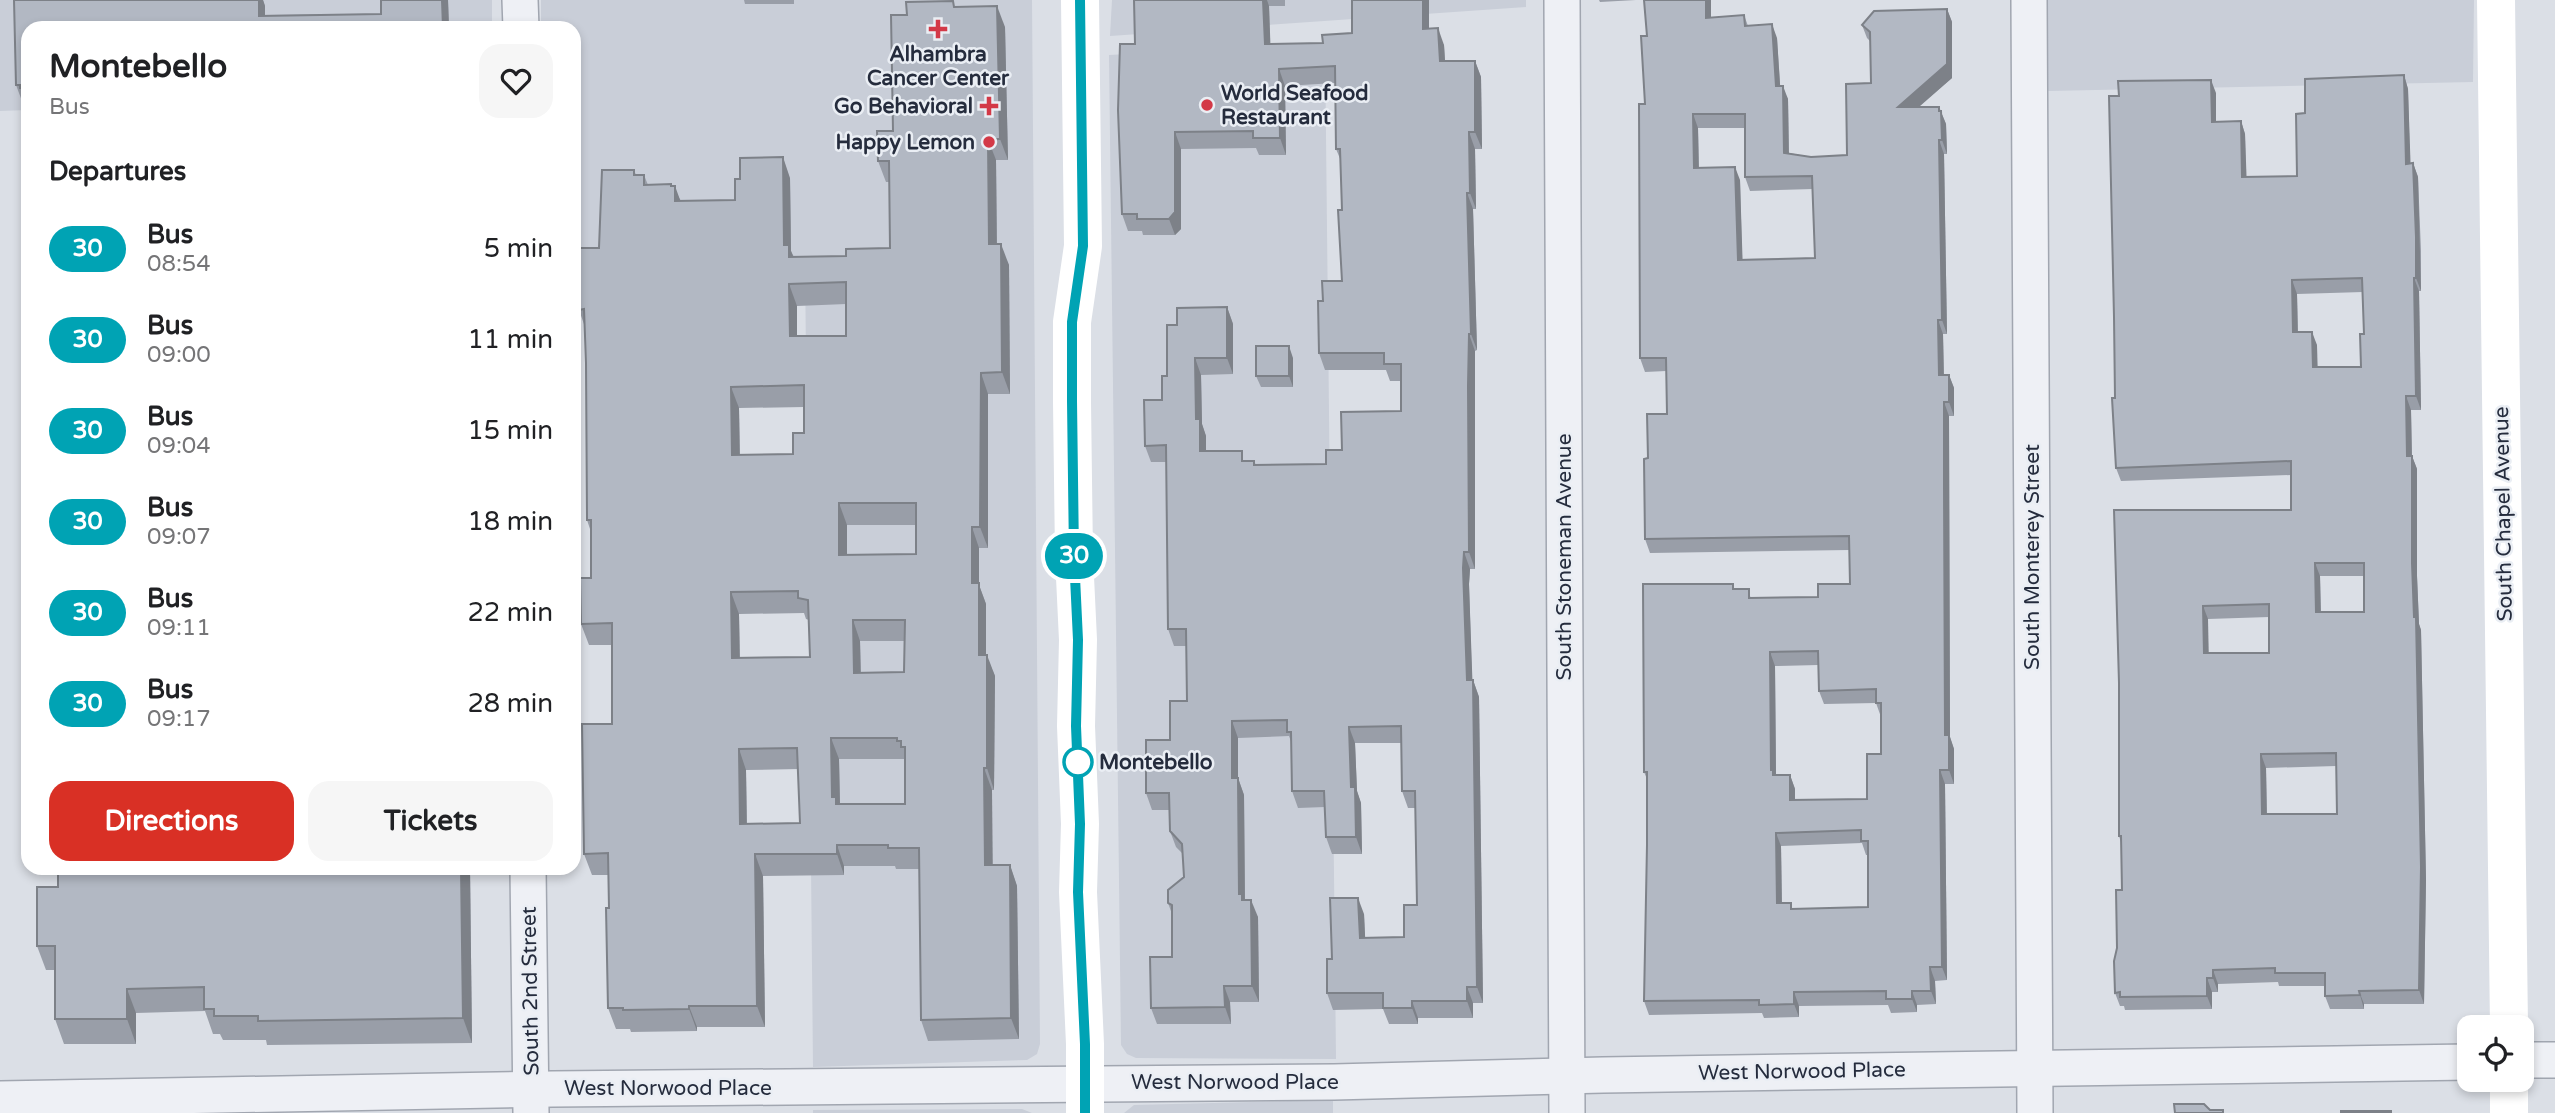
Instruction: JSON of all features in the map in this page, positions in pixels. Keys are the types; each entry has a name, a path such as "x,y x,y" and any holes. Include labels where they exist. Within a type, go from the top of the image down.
{"main road":[{"path":"1080,0 1083,246 1072,322 1072,401 1078,640 1078,892 1085,1044 1084,1098"},
{"name":"South Chapel Avenue","path":"2496,0 2509,1015"},
{"path":"2508,1092 2509,1113"}],"street":[{"path":"520,0 521,21"},
{"name":"South Stoneman Avenue","path":"1562,0 1567,1113"},
{"name":"South Monterey Street","path":"2029,0 2035,1113"},
{"name":"South 2nd Street","path":"528,875 531,1101"},
{"path":"2534,1060 2555,1060"},
{"name":"West Norwood Place","path":"0,1099 531,1101 1084,1098 1334,1082 2034,1067 2457,1062"}],"shaded area":[{"path":"0,0 492,0 492,21 21,21 21,110 0,111"},
{"path":"541,0 1032,0 1040,1044 1037,1054 1027,1060 813,1067 805,259 581,258 581,21 541,21"},
{"path":"1112,0 1526,0 1526,7 1110,36"},
{"path":"2047,0 2474,0 2473,82 2048,91"},
{"path":"1325,43 1336,1059 1136,1058 1127,1054 1121,1045 1109,55"},
{"path":"1333,1100 1333,1113 1124,1113 1134,1105"},
{"path":"1022,1109 1032,1113 813,1113 813,1110"}],"building":[{"path":"14,0 259,0 259,16 381,14 381,0 442,0 443,21 21,21 21,88 16,85"},
{"path":"1134,0 1263,0 1265,44 1323,43 1322,35 1352,33 1352,0 1423,0 1423,29 1438,28 1440,61 1475,61 1475,132 1469,132 1470,193 1467,193 1471,334 1468,386 1469,552 1464,552 1463,568 1467,680 1473,680 1477,987 1467,987 1467,1001 1412,1001 1412,1008 1383,1008 1383,993 1327,993 1327,959 1332,959 1330,898 1358,898 1360,938 1404,937 1404,905 1417,905 1415,791 1402,791 1401,726 1349,727 1351,787 1355,787 1356,837 1326,837 1324,791 1292,791 1291,732 1287,732 1287,720 1232,721 1232,778 1238,778 1239,894 1242,894 1242,900 1251,900 1252,986 1224,986 1225,1007 1151,1008 1150,957 1172,957 1172,905 1168,903 1168,890 1184,877 1182,844 1170,831 1169,793 1146,793 1146,740 1170,740 1170,701 1187,701 1186,629 1168,629 1166,445 1145,446 1144,400 1162,400 1162,376 1167,376 1167,325 1177,325 1177,308 1227,307 1227,358 1195,358 1196,419 1200,419 1200,451 1242,451 1242,461 1254,461 1254,465 1326,464 1326,450 1342,450 1341,412 1401,411 1401,364 1384,364 1384,353 1319,353 1318,301 1323,301 1322,281 1342,281 1338,210 1342,210 1340,149 1336,149 1335,66 1279,69 1280,138 1253,138 1253,131 1175,132 1175,212 1169,219 1137,219 1137,214 1122,214 1118,110 1120,44 1135,44"},
{"path":"1644,0 1706,0 1706,18 1744,15 1745,26 1772,24 1776,86 1783,86 1784,153 1811,157 1847,155 1846,84 1871,83 1870,32 1862,25 1874,11 1947,9 1947,64 1898,107 1939,107 1941,111 1942,140 1939,140 1942,320 1938,320 1939,375 1949,375 1949,402 1944,402 1945,735 1949,735 1949,770 1940,770 1942,967 1930,967 1931,991 1912,991 1912,999 1886,999 1886,991 1794,992 1794,1004 1759,1005 1759,1000 1644,1001 1647,772 1644,772 1643,584 1733,584 1733,589 1749,589 1749,598 1818,597 1818,584 1850,584 1849,536 1645,539 1644,459 1648,458 1647,414 1667,414 1666,358 1640,358 1639,104 1645,104 1641,36 1647,36","holes":["1693,114 1745,114 1745,177 1812,176 1815,258 1738,260 1735,167 1694,168","1818,651 1819,691 1876,689 1876,703 1881,703 1881,754 1867,754 1867,799 1790,800 1790,775 1773,775 1770,652","1861,830 1861,841 1868,841 1868,907 1791,909 1791,903 1777,903 1776,833"]},
{"path":"953,1 954,7 997,6 1000,139 988,139 989,244 1001,244 1002,372 981,373 980,527 972,527 972,583 979,583 979,655 987,655 985,865 1010,865 1011,1018 921,1020 919,848 888,848 888,845 837,845 837,854 755,854 757,1006 623,1010 608,1008 608,853 584,854 582,724 612,724 612,623 581,624 581,578 591,578 591,520 587,520 586,363 584,309 581,310 581,248 599,248 602,170 634,170 634,175 644,175 644,185 671,184 675,186 675,201 735,200 735,179 740,179 740,158 783,157 784,245 789,245 789,257 846,256 846,249 890,248 889,161 878,161 877,131 893,131 891,15 907,15 906,2","holes":["846,282 846,336 790,336 789,284","804,385 804,433 793,433 793,454 732,455 731,387","839,503 916,503 916,554 839,555","798,591 798,598 808,600 810,657 732,658 731,592","853,620 905,620 904,672 854,673","831,738 897,738 897,741 901,741 901,747 905,747 905,804 836,804 836,797 832,797","797,748 800,823 740,824 739,749"]},
{"path":"2404,75 2406,164 2413,163 2416,237 2416,396 2406,396 2407,456 2412,456 2412,563 2416,617 2421,867 2419,990 2359,991 2360,995 2325,996 2325,973 2275,973 2275,968 2213,970 2213,978 2207,978 2207,996 2120,997 2120,992 2115,993 2114,961 2117,948 2116,890 2122,890 2114,510 2291,510 2291,461 2116,468 2112,398 2115,398 2109,96 2119,96 2118,81 2211,80 2212,122 2241,121 2242,177 2297,176 2296,114 2305,113 2305,79","holes":["2362,278 2364,334 2360,334 2361,367 2313,367 2312,332 2293,332 2292,280","2315,563 2364,563 2364,612 2316,612","2269,604 2269,653 2204,653 2203,606","2336,753 2337,814 2262,814 2261,754"]},
{"path":"1256,346 1289,346 1289,376 1256,376"},
{"path":"58,875 461,875 463,1018 258,1021 258,1016 214,1016 214,1009 204,1009 204,987 127,989 127,1019 55,1019 55,946 37,946 37,887 58,887"},
{"path":"2174,1104 2204,1104 2210,1110 2223,1110 2223,1113 2175,1113"},
{"path":"2391,1111 2391,1113 2341,1113"}],"bus line":[{"name":"30","path":"1080,0 1083,246 1072,322 1072,401 1078,640 1078,892 1085,1044 1085,1113"}],"place":[{"name":"Alhambra Cancer Center","path":"938,29"},
{"name":"World Seafood Restaurant","path":"1207,105"},
{"name":"Go Behavioral","path":"989,106"},
{"name":"Happy Lemon","path":"989,142"},
{"name":"Montebello","path":"1078,762"}]}
